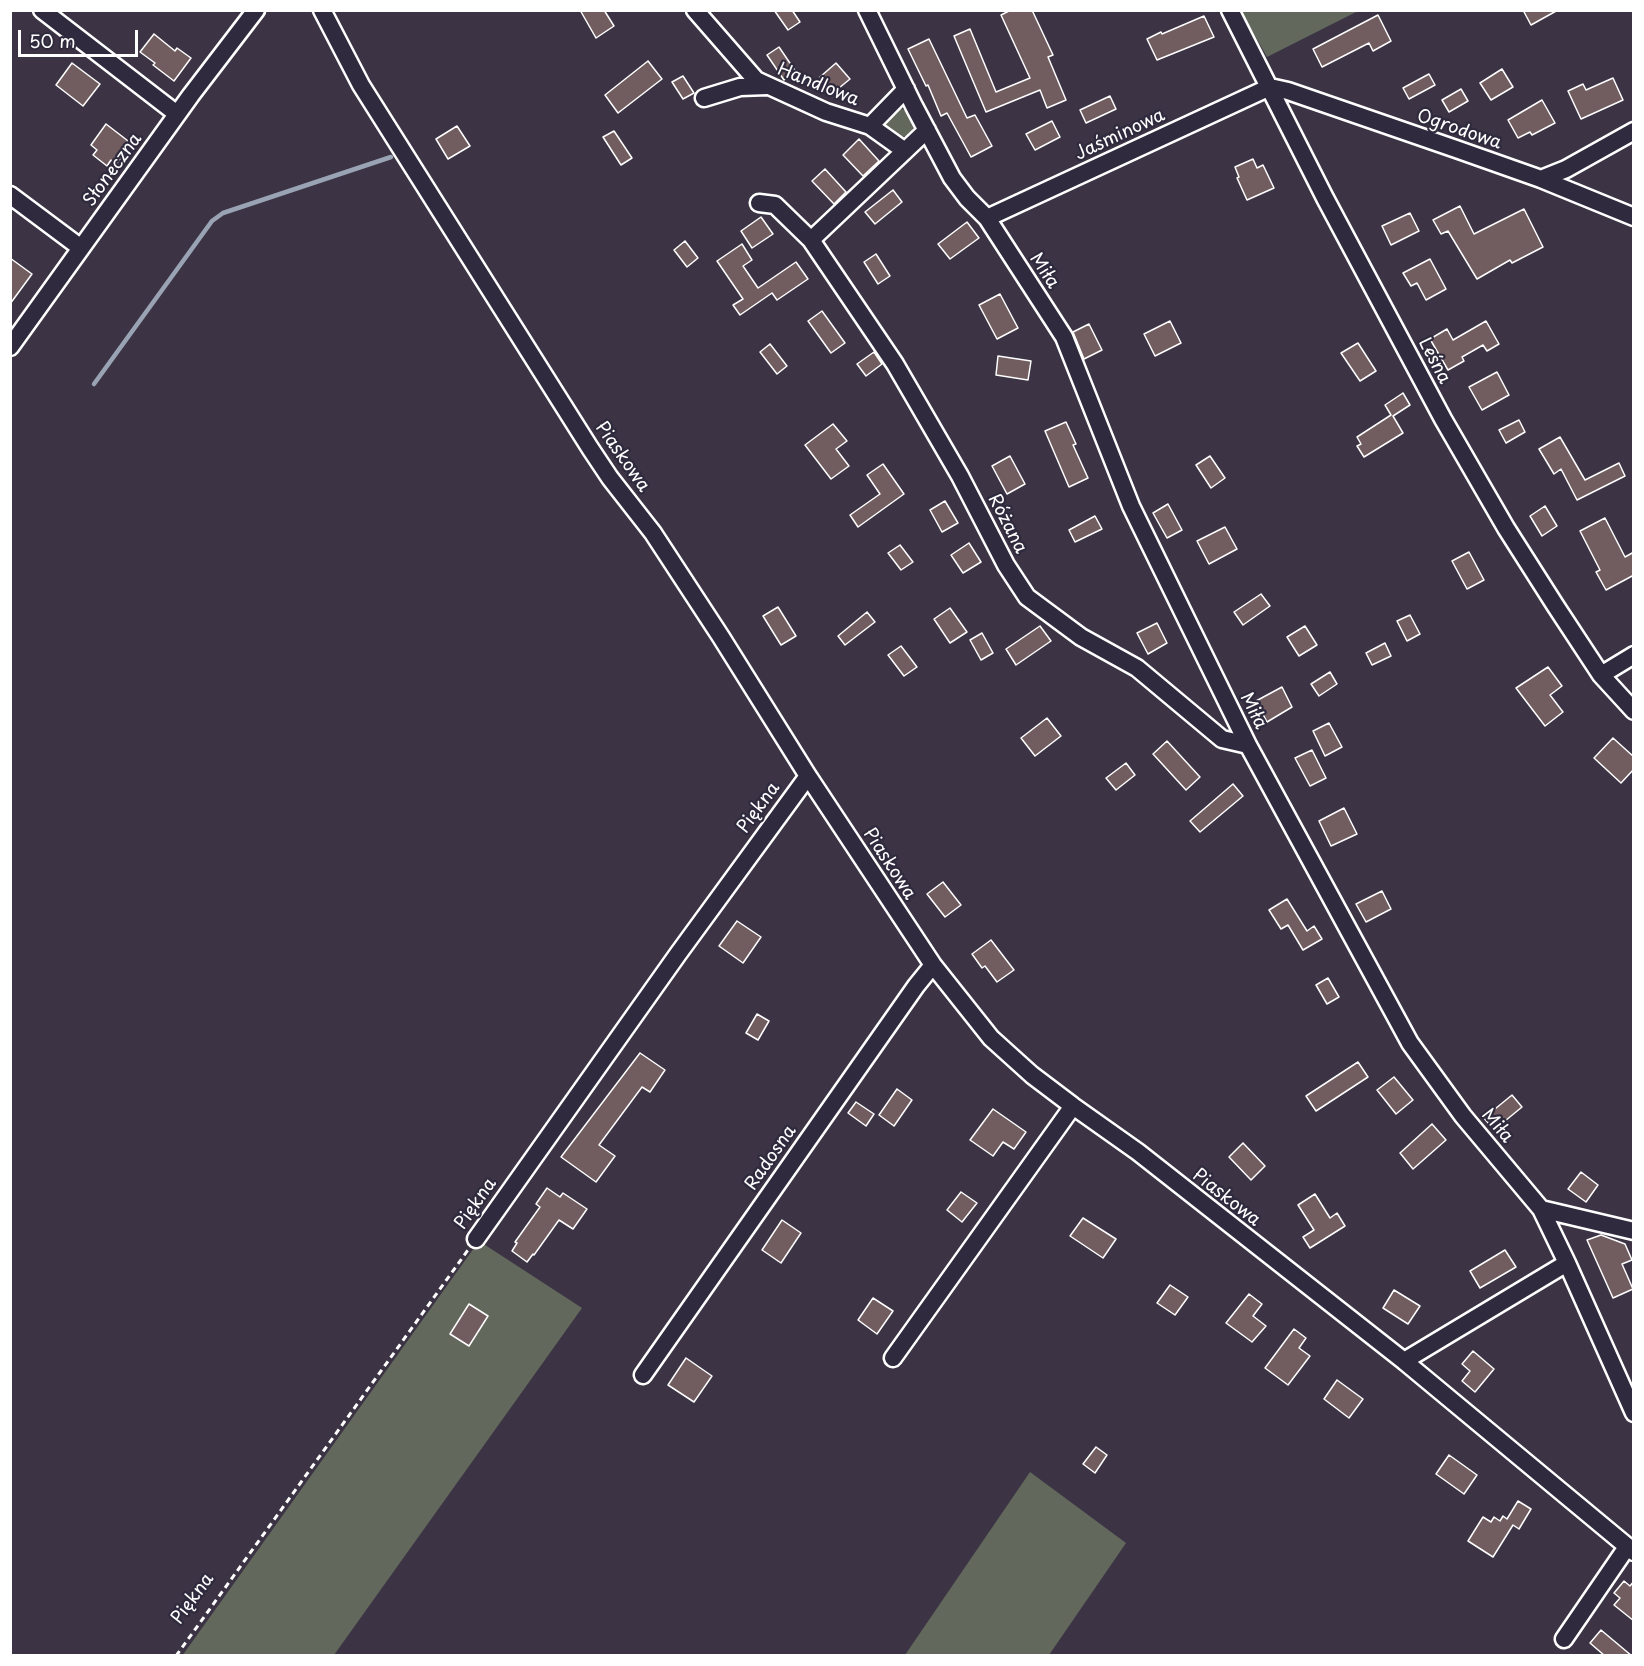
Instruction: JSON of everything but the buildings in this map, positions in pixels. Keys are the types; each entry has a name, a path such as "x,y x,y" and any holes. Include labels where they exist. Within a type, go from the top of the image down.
{"street":[{"path":"42,10 177,114"},
{"name":"Słoneczna","path":"10,347 177,114 256,10"},
{"name":"Piaskowa","path":"322,10 361,85 577,428 610,478 653,533 808,776 933,965 991,1038 1032,1075 1138,1152 1404,1361 1630,1550"},
{"name":"Handlowa","path":"695,10 756,80 826,112 870,126 906,89"},
{"name":"Miła","path":"867,10 952,178 967,198 987,218 1064,337 1131,506 1248,745 1410,1043 1463,1116 1541,1209 1634,1413"},
{"name":"Leśna","path":"1230,10 1325,198 1443,419 1506,528 1601,675 1634,711"},
{"path":"704,98 740,87 767,86"},
{"name":"Ogrodowa","path":"1270,87 1288,91 1541,179 1634,217"},
{"name":"Jaśminowa","path":"987,218 1270,87"},
{"path":"870,126 905,152"},
{"path":"811,240 927,130"},
{"path":"1541,179 1566,169 1634,131"},
{"path":"10,195 81,248"},
{"name":"Różana","path":"759,203 775,205 811,240 895,364 960,476 1006,565 1027,597 1081,637 1137,668 1222,739 1248,745"},
{"path":"1601,675 1634,655"},
{"name":"Piękna","path":"476,1239 671,963 808,776"},
{"name":"Radosna","path":"643,1375 909,995 933,965"},
{"path":"893,1358 1073,1106"},
{"path":"1541,1209 1634,1231"},
{"path":"1404,1361 1567,1263"},
{"path":"1564,1639 1630,1550"}],"path":[{"name":"Piękna","path":"176,1656 476,1239"}],"green space":[{"path":"1241,11 1358,11 1267,57"},
{"path":"900,109 910,113 914,123 910,133 900,137 890,133 886,123 890,113"},
{"path":"479,1241 582,1308 334,1655 182,1656"},
{"path":"1030,1472 1126,1543 1049,1655 905,1655"}],"waterway":[{"path":"94,384 212,221 223,213 391,157"}]}
